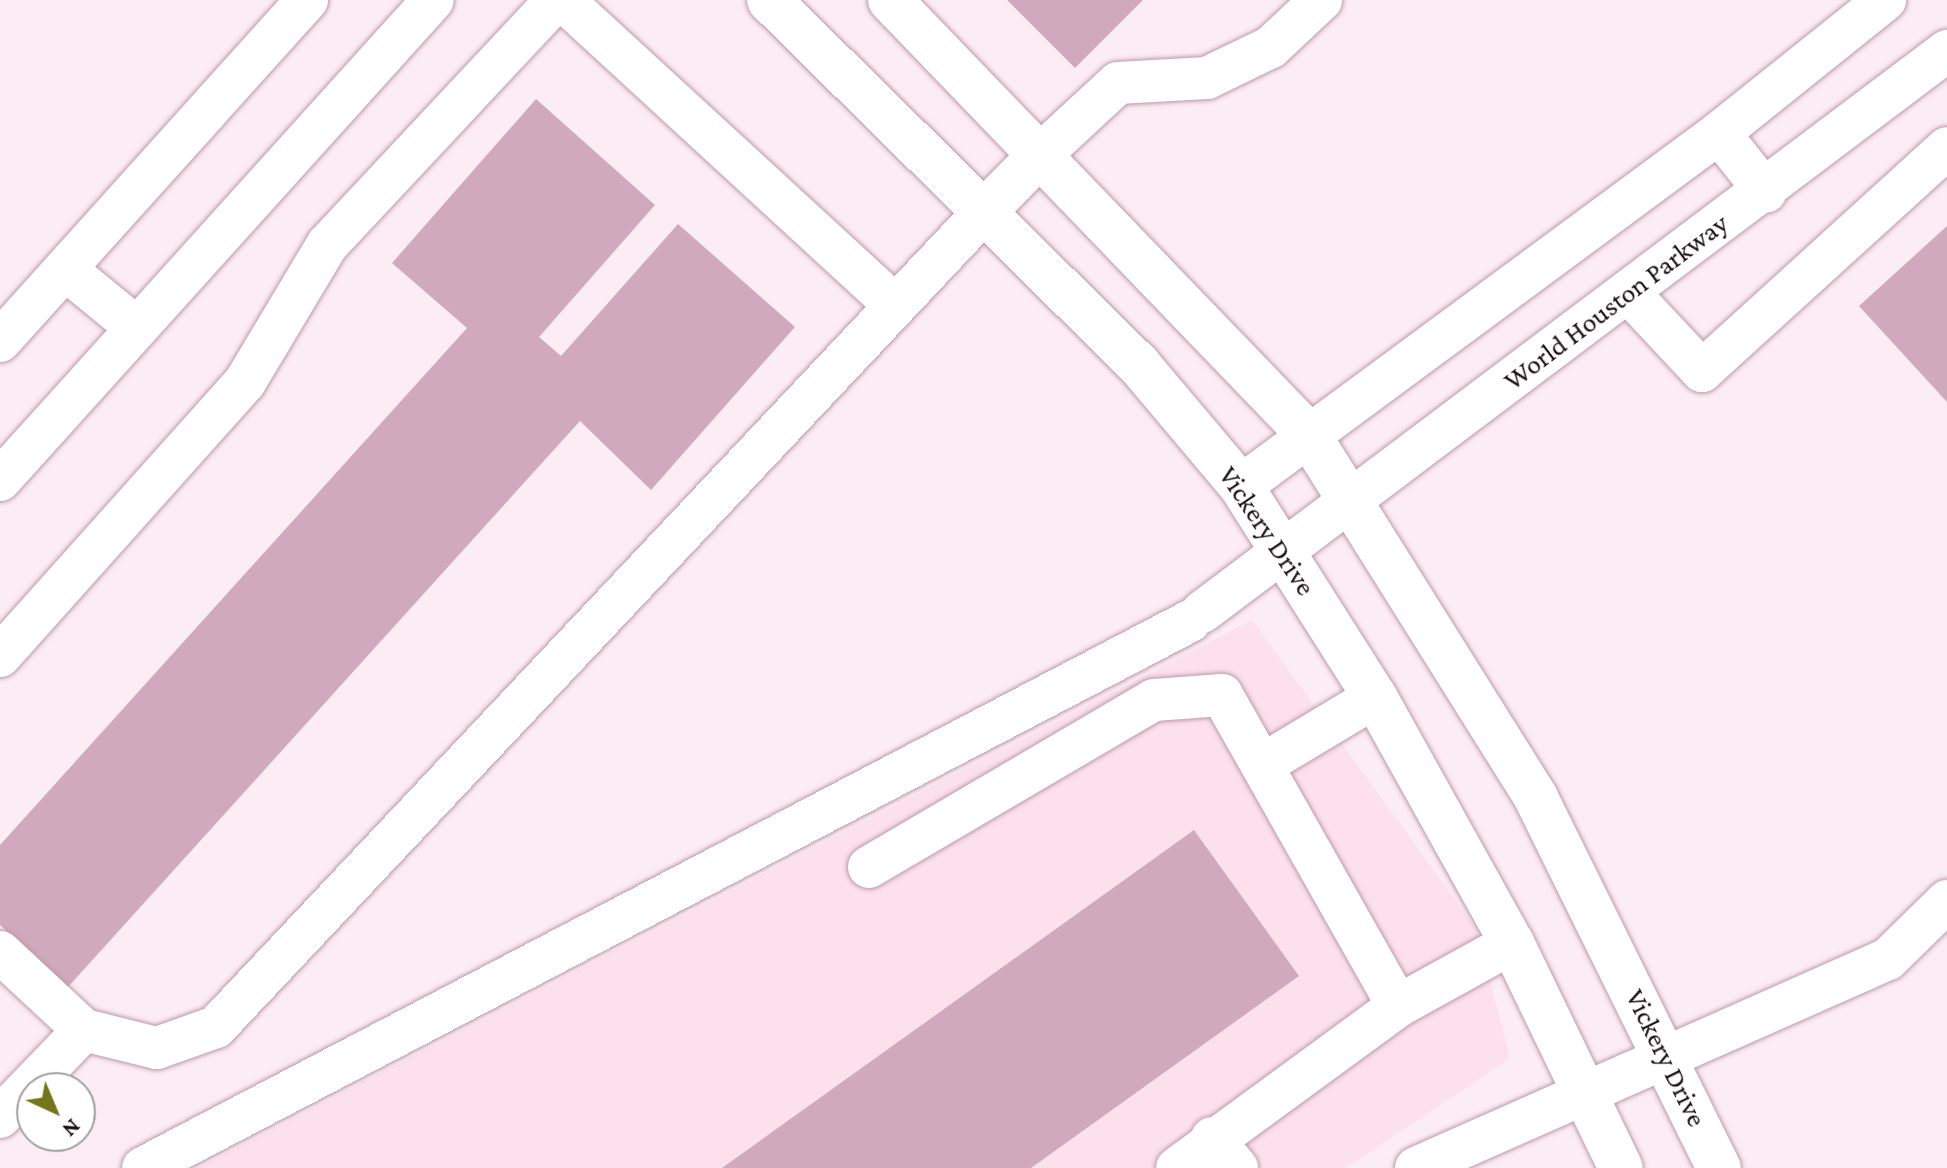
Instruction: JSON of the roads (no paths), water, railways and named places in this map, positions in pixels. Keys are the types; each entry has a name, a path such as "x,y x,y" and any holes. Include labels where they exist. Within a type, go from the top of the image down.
{"main road":[{"name":"Vickery Drive","path":"769,0 982,214 1139,365 1241,486 1375,697 1512,943 1621,1168"},
{"name":"Vickery Drive","path":"890,0 1308,434 1536,798 1719,1168"},
{"path":"982,214 1038,157"}],"street":[{"path":"0,341 307,0"},
{"path":"0,480 433,0"},
{"path":"0,656 245,382 327,245 556,0"},
{"path":"563,0 895,305"},
{"path":"1038,157 1118,83 1207,78 1271,47 1321,0"},
{"path":"1241,486 1719,133 1885,0"},
{"name":"World Houston Parkway","path":"143,1168 1196,616 1766,192 1947,51"},
{"path":"1719,133 1766,192"},
{"path":"1629,293 1702,371 1947,148"},
{"path":"0,952 84,1030 157,1048 216,1027 666,545 982,214"},
{"path":"65,269 137,328"},
{"path":"869,867 1154,700 1222,695 1398,1006"},
{"path":"1262,765 1375,697"},
{"path":"1416,1168 1888,959 1947,901"},
{"path":"1177,1168 1224,1153 1398,1006 1512,943"},
{"path":"0,1117 84,1030"}]}
